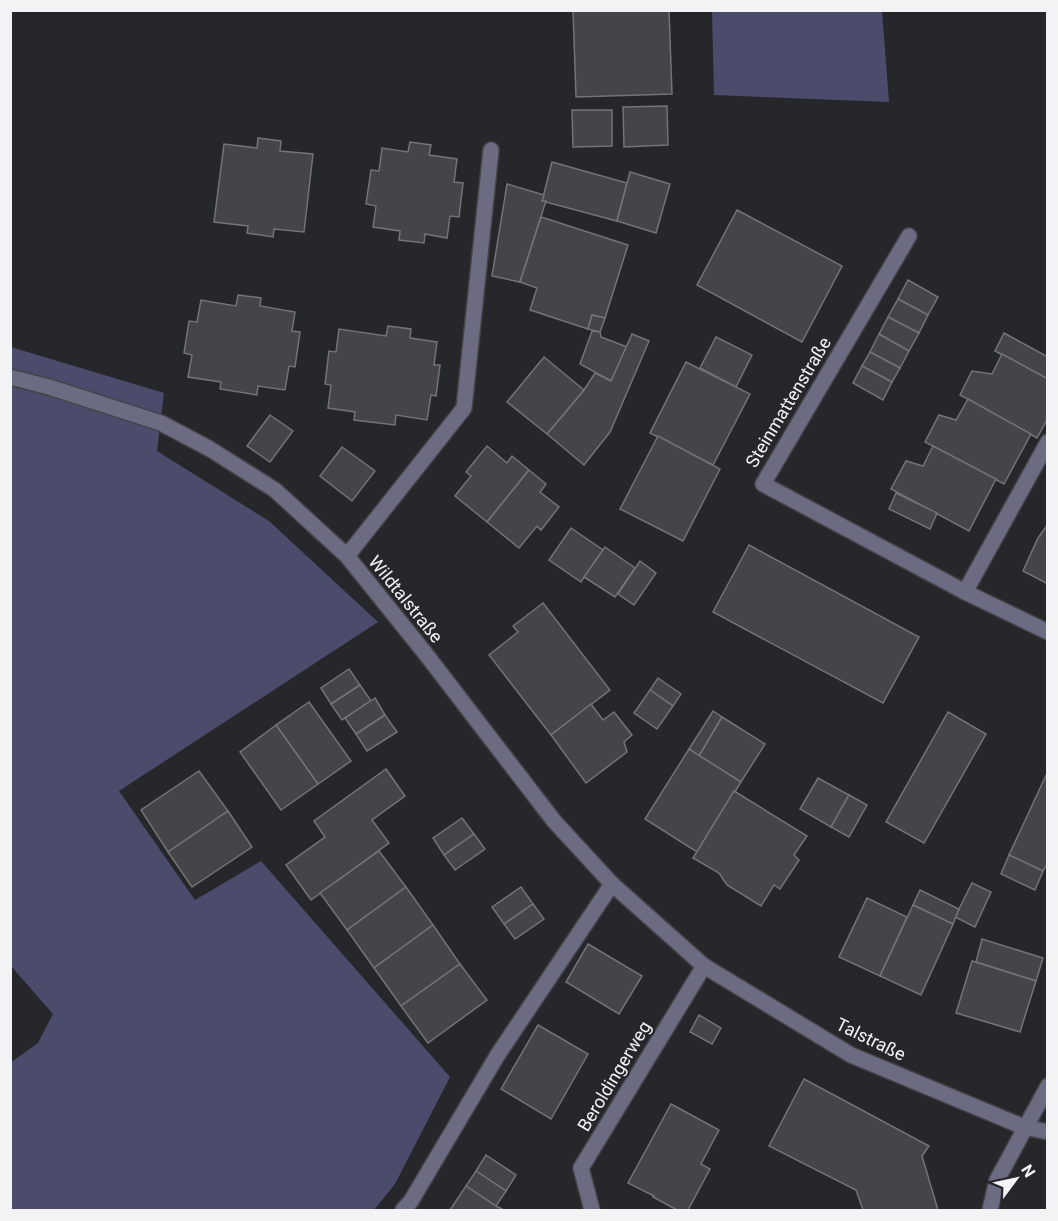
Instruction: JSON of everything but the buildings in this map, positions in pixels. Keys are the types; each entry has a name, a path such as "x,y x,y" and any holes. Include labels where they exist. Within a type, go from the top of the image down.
{"street":[{"path":"347,556 464,408 491,150"},
{"name":"Steinmattenstraße","path":"909,236 763,484 970,595"},
{"name":"Wildtalstraße","path":"10,377 161,423 210,449 275,490 347,556 554,821 612,884 691,955"},
{"path":"1047,442 970,595 1047,632"},
{"path":"403,1210 411,1201 497,1056 612,884"},
{"name":"Talstraße","path":"691,955 704,966 851,1055 1024,1127 1047,1132"},
{"name":"Beroldingerweg","path":"592,1210 581,1168 704,966"},
{"path":"990,1210 997,1180 1047,1086"}],"shaded area":[{"path":"712,11 882,11 889,102 714,95"},
{"path":"11,347 164,393 157,451 269,521 378,622 119,791 195,900 261,861 450,1077 395,1184 374,1210 11,1210 10,1063 38,1043 53,1014 11,966"}]}
